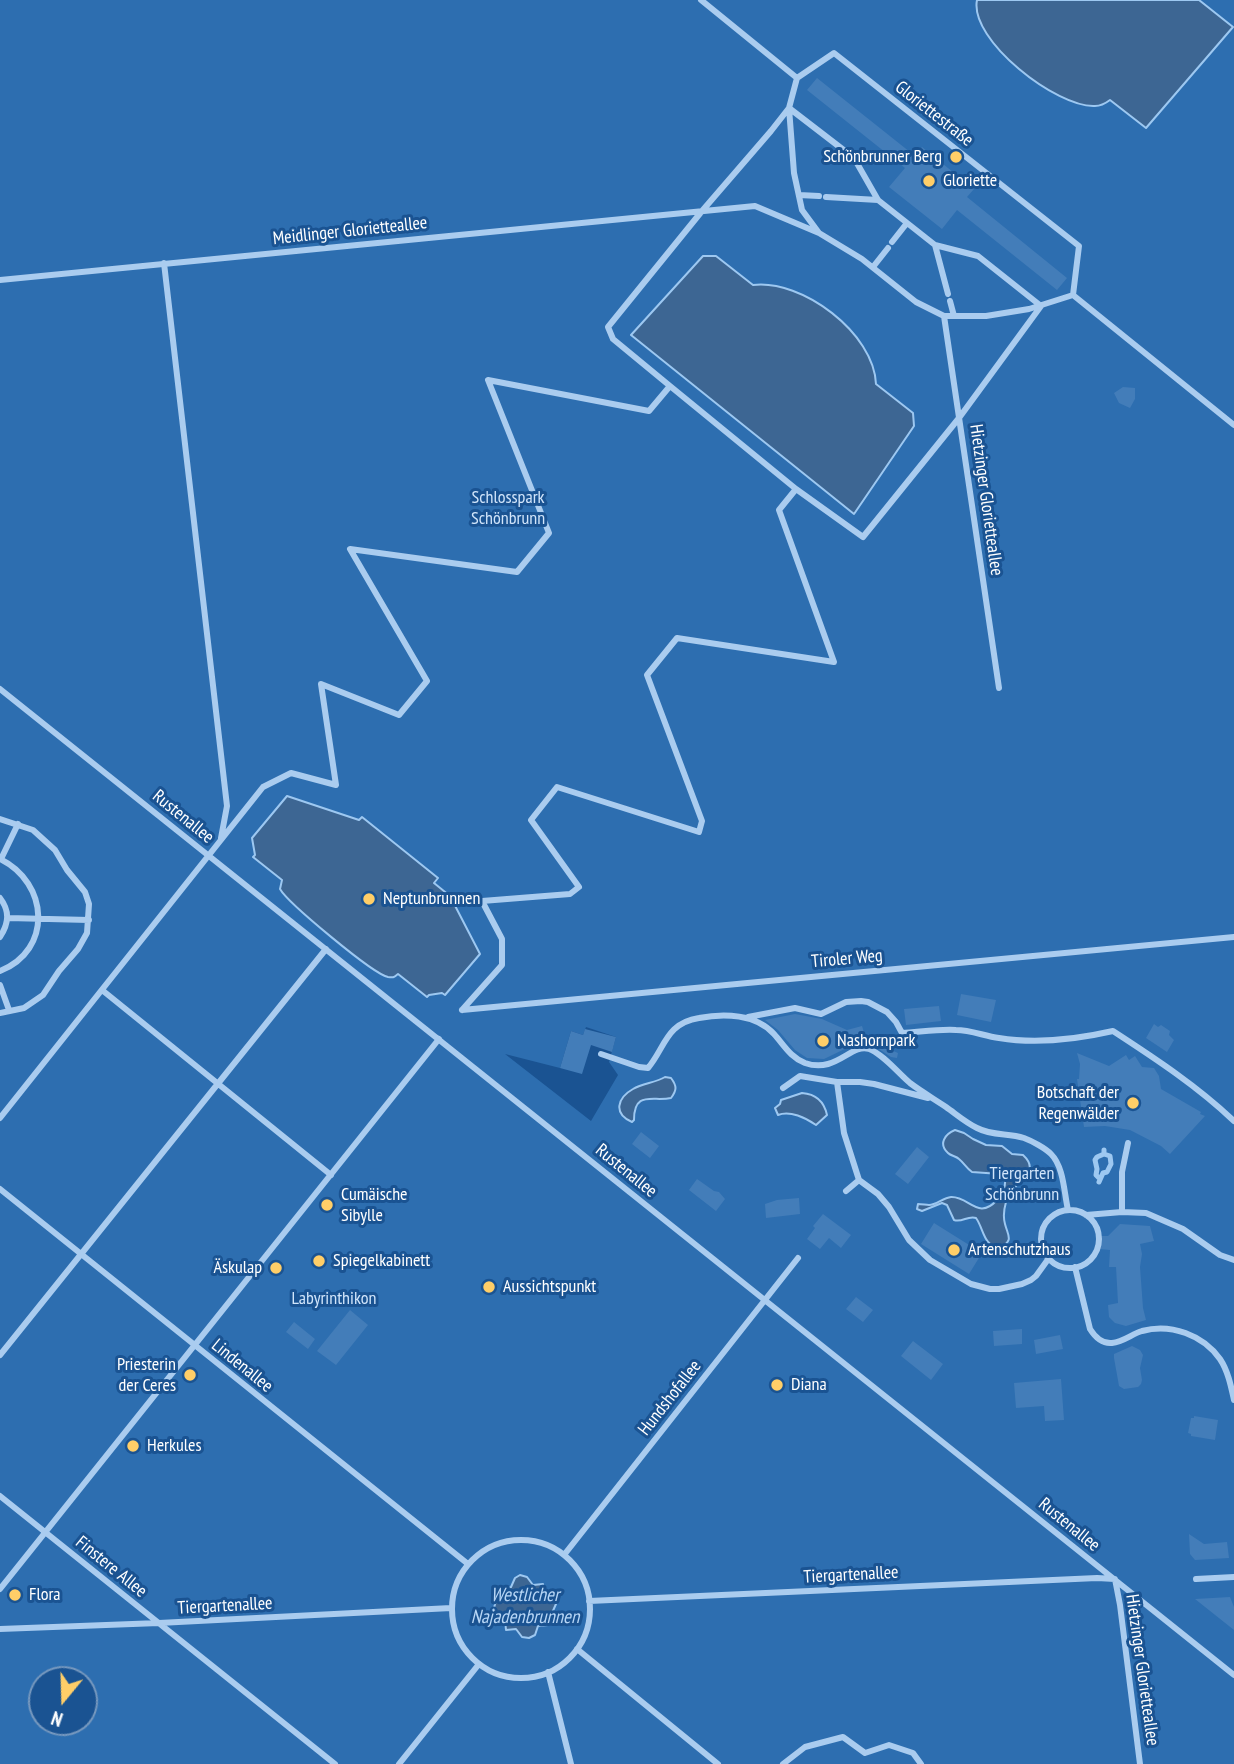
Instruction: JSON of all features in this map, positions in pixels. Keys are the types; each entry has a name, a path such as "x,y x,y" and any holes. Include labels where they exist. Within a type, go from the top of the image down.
{"street":[{"path":"701,0 797,78 789,108 794,173 802,210 819,233"},
{"name":"Gloriettestraße","path":"797,78 834,53 866,78 1079,246 1073,295"},
{"path":"789,108 854,158 878,200 907,223 935,245 978,256 1041,306"},
{"path":"789,108 608,327 613,339 796,489 863,537 960,418 1041,306"},
{"path":"799,195 878,200"},
{"name":"Meidlinger Glorietteallee","path":"0,280 755,206 819,233 873,267 916,302 944,316"},
{"path":"873,267 907,223"},
{"path":"935,245 948,293"},
{"path":"164,263 227,806 221,840"},
{"path":"944,316 986,316 1041,306 1073,295 1234,425"},
{"path":"950,301 954,316"},
{"name":"Hietzinger Glorietteallee","path":"944,316 999,688"},
{"path":"0,1118 263,787 290,773 336,785 321,684 399,715 427,681 350,549 517,572 549,533 488,380 649,411 670,386"},
{"name":"Tiroler Weg","path":"796,489 779,510 834,662 677,638 647,675 702,821 699,832 557,787 531,820 579,887 570,894 482,901 502,939 502,965 462,1010 1234,937"},
{"name":"Rustenallee","path":"0,689 1234,1675"},
{"path":"0,819 33,830 55,850 85,892 89,904 87,933 79,949 59,971 43,995 24,1008 0,1013"},
{"path":"0,971 14,963 28,948 38,918 34,894 29,883 12,865 1,859 18,824"},
{"path":"0,898 8,918 0,937"},
{"path":"8,918 89,920"},
{"path":"0,1355 326,949"},
{"path":"0,985 9,1010"},
{"path":"102,990 331,1175"},
{"path":"601,1054 648,1068 669,1035 683,1023 701,1017 746,1018 795,1008 821,1014 846,1002 861,1001 887,1012 902,1033 953,1030 999,1038 1045,1040 1089,1037 1113,1031 1195,1087 1234,1121"},
{"path":"746,1018 762,1024 787,1051 807,1064 828,1065 843,1059 855,1049 872,1050 933,1100 979,1129 1026,1139 1052,1155 1058,1164 1068,1210"},
{"path":"0,1589 439,1039"},
{"path":"783,1088 800,1076 837,1083 874,1084 933,1100"},
{"path":"837,1083 844,1133 859,1180 889,1207 915,1247 930,1260 971,1283 990,1289 1022,1284 1036,1276 1049,1258"},
{"path":"1122,1212 1122,1172 1128,1143"},
{"path":"846,1191 859,1180"},
{"name":"Lindenallee","path":"0,1189 468,1564"},
{"path":"1068,1210 1086,1215 1098,1230 1097,1249 1084,1264 1075,1267 1056,1264 1049,1258 1041,1241 1045,1223 1051,1216 1068,1210"},
{"path":"1086,1215 1146,1213 1182,1230 1220,1255 1234,1260"},
{"name":"Hundshofallee","path":"564,1555 798,1258"},
{"path":"1075,1267 1090,1329 1095,1336 1109,1343 1156,1329 1184,1332 1202,1341 1221,1360 1234,1400"},
{"name":"Finstere Allee","path":"0,1496 335,1764"},
{"path":"506,1541 536,1541 564,1555 582,1576 589,1601 586,1632 577,1649 561,1665 548,1672 522,1678 499,1674 479,1664 458,1638 451,1608 458,1580 468,1564 486,1549 506,1541"},
{"path":"1196,1578 1234,1577"},
{"name":"Hietzinger Glorietteallee","path":"1115,1579 1140,1764"},
{"name":"Tiergartenallee","path":"589,1601 1115,1579"},
{"name":"Tiergartenallee","path":"0,1629 451,1608"},
{"path":"577,1649 718,1764"},
{"path":"399,1764 479,1664"},
{"path":"548,1672 571,1764"},
{"path":"783,1764 805,1747 843,1737 865,1753 889,1745 913,1752 921,1764"}],"green space":[{"name":"Schlosspark Schönbrunn","path":"0,0 1234,0 1234,1764 0,1764","holes":["586,1027 616,1037 609,1062 618,1075 591,1121 505,1054 560,1068 571,1031 583,1035"]}],"water":[{"path":"977,0 1199,0 1233,27 1146,128 1110,100 1097,106 1079,104 1059,96 1019,69 987,34 978,16"},
{"path":"703,256 716,256 753,285 772,285 793,291 832,313 863,346 872,365 876,384 913,413 914,426 854,514 631,335"},
{"name":"Neptunbrunnen","path":"287,796 359,820 362,817 438,878 434,883 450,896 480,954 445,995 442,993 427,997 398,974 388,977 366,964 286,897 280,889 282,880 253,857 255,855 252,838"},
{"path":"665,1077 671,1078 675,1086 671,1098 641,1101 637,1104 632,1122 622,1115 619,1106 623,1097 637,1087"},
{"path":"802,1093 819,1099 824,1106 827,1115 816,1125 793,1114 778,1115 775,1108 781,1100"},
{"path":"955,1130 986,1145 1002,1146 1012,1154 1023,1155 1029,1164 1026,1176 1012,1190 1006,1202 1004,1219 1009,1238 1000,1248 987,1241 976,1218 954,1220 947,1205 942,1203 922,1211 917,1209 918,1204 932,1205 951,1197 984,1208 997,1200 1003,1191 1005,1180 1000,1174 972,1172 945,1150 944,1140"},
{"name":"Westlicher Najadenbrunnen","path":"520,1575 527,1577 533,1585 543,1584 544,1593 554,1596 556,1604 552,1613 547,1615 548,1625 538,1626 535,1635 529,1638 522,1637 516,1629 506,1630 505,1620 496,1617 493,1611 496,1601 503,1598 501,1589 511,1587 515,1578"}],"building":[{"name":"Gloriette","path":"817,78 915,156 922,147 974,189 967,197 1067,278 1057,290 957,210 942,229 889,187 905,168 807,90"},
{"path":"1123,387 1135,388 1135,399 1130,408 1119,403 1114,393"},
{"path":"961,994 996,1000 991,1022 957,1015"},
{"path":"939,1006 941,1021 906,1025 904,1009"},
{"name":"Nashornpark","path":"795,1014 822,1019 847,1030 862,1026 866,1039 898,1053 897,1058 871,1044 863,1043 824,1059 807,1058 795,1050 778,1030 765,1020"},
{"path":"1154,1024 1170,1031 1169,1035 1174,1040 1167,1052 1146,1038"},
{"path":"585,1029 616,1037 612,1052 591,1045 582,1074 560,1068 571,1031 583,1035"},
{"name":"Botschaft der Regenwälder","path":"1077,1053 1109,1066 1126,1055 1129,1060 1135,1056 1142,1067 1154,1068 1159,1076 1161,1089 1205,1116 1170,1154 1161,1146 1130,1130 1105,1126 1084,1127 1077,1079 1080,1064"},
{"path":"641,1132 659,1146 650,1158 632,1144"},
{"path":"917,1147 929,1157 908,1184 895,1174"},
{"path":"697,1179 719,1192 725,1199 716,1211 689,1190"},
{"path":"799,1198 800,1214 766,1218 765,1204"},
{"path":"823,1214 851,1235 841,1248 829,1238 820,1249 807,1239"},
{"name":"Artenschutzhaus","path":"934,1223 982,1253 969,1274 921,1244"},
{"path":"1120,1224 1150,1226 1154,1241 1140,1244 1146,1320 1126,1326 1115,1323 1109,1317 1108,1305 1118,1303 1116,1267 1109,1267 1110,1250 1099,1249 1100,1236 1108,1236"},
{"path":"856,1297 873,1310 863,1322 846,1309"},
{"path":"350,1310 368,1325 336,1365 317,1351"},
{"path":"294,1322 315,1339 308,1349 286,1332"},
{"path":"1022,1329 1022,1344 994,1346 993,1331"},
{"path":"1060,1335 1063,1349 1036,1354 1034,1340"},
{"path":"913,1341 943,1364 931,1380 901,1356"},
{"path":"1132,1346 1143,1355 1140,1368 1142,1380 1138,1387 1124,1389 1119,1386 1114,1354"},
{"path":"1061,1379 1064,1420 1045,1421 1044,1406 1016,1408 1014,1383"},
{"path":"1194,1416 1218,1420 1215,1440 1191,1436 1188,1433 1191,1418"},
{"path":"1189,1534 1204,1544 1227,1542 1229,1558 1195,1560 1190,1554"},
{"path":"1230,1597 1234,1607 1234,1630 1195,1599"}],"waterway":[{"path":"1099,1182 1111,1164 1110,1156 1104,1154 1104,1150"},
{"path":"1099,1178 1096,1175 1095,1160 1104,1154"}],"place":[{"name":"Schönbrunner Berg","path":"956,157"},
{"name":"Gloriette","path":"929,181"},
{"name":"Neptunbrunnen","path":"369,899"},
{"name":"Nashornpark","path":"823,1041"},
{"name":"Botschaft der Regenwälder","path":"1133,1103"},
{"name":"Cumäische Sibylle","path":"327,1205"},
{"name":"Artenschutzhaus","path":"954,1250"},
{"name":"Spiegelkabinett","path":"319,1261"},
{"name":"Äskulap","path":"276,1268"},
{"name":"Aussichtspunkt","path":"489,1287"},
{"name":"Priesterin der Ceres","path":"190,1375"},
{"name":"Diana","path":"777,1385"},
{"name":"Herkules","path":"133,1446"},
{"name":"Flora","path":"15,1595"}],"park label":[{"name":"Tiergarten Schönbrunn","path":"1022,1184"},
{"name":"Labyrinthikon","path":"334,1299"}]}
